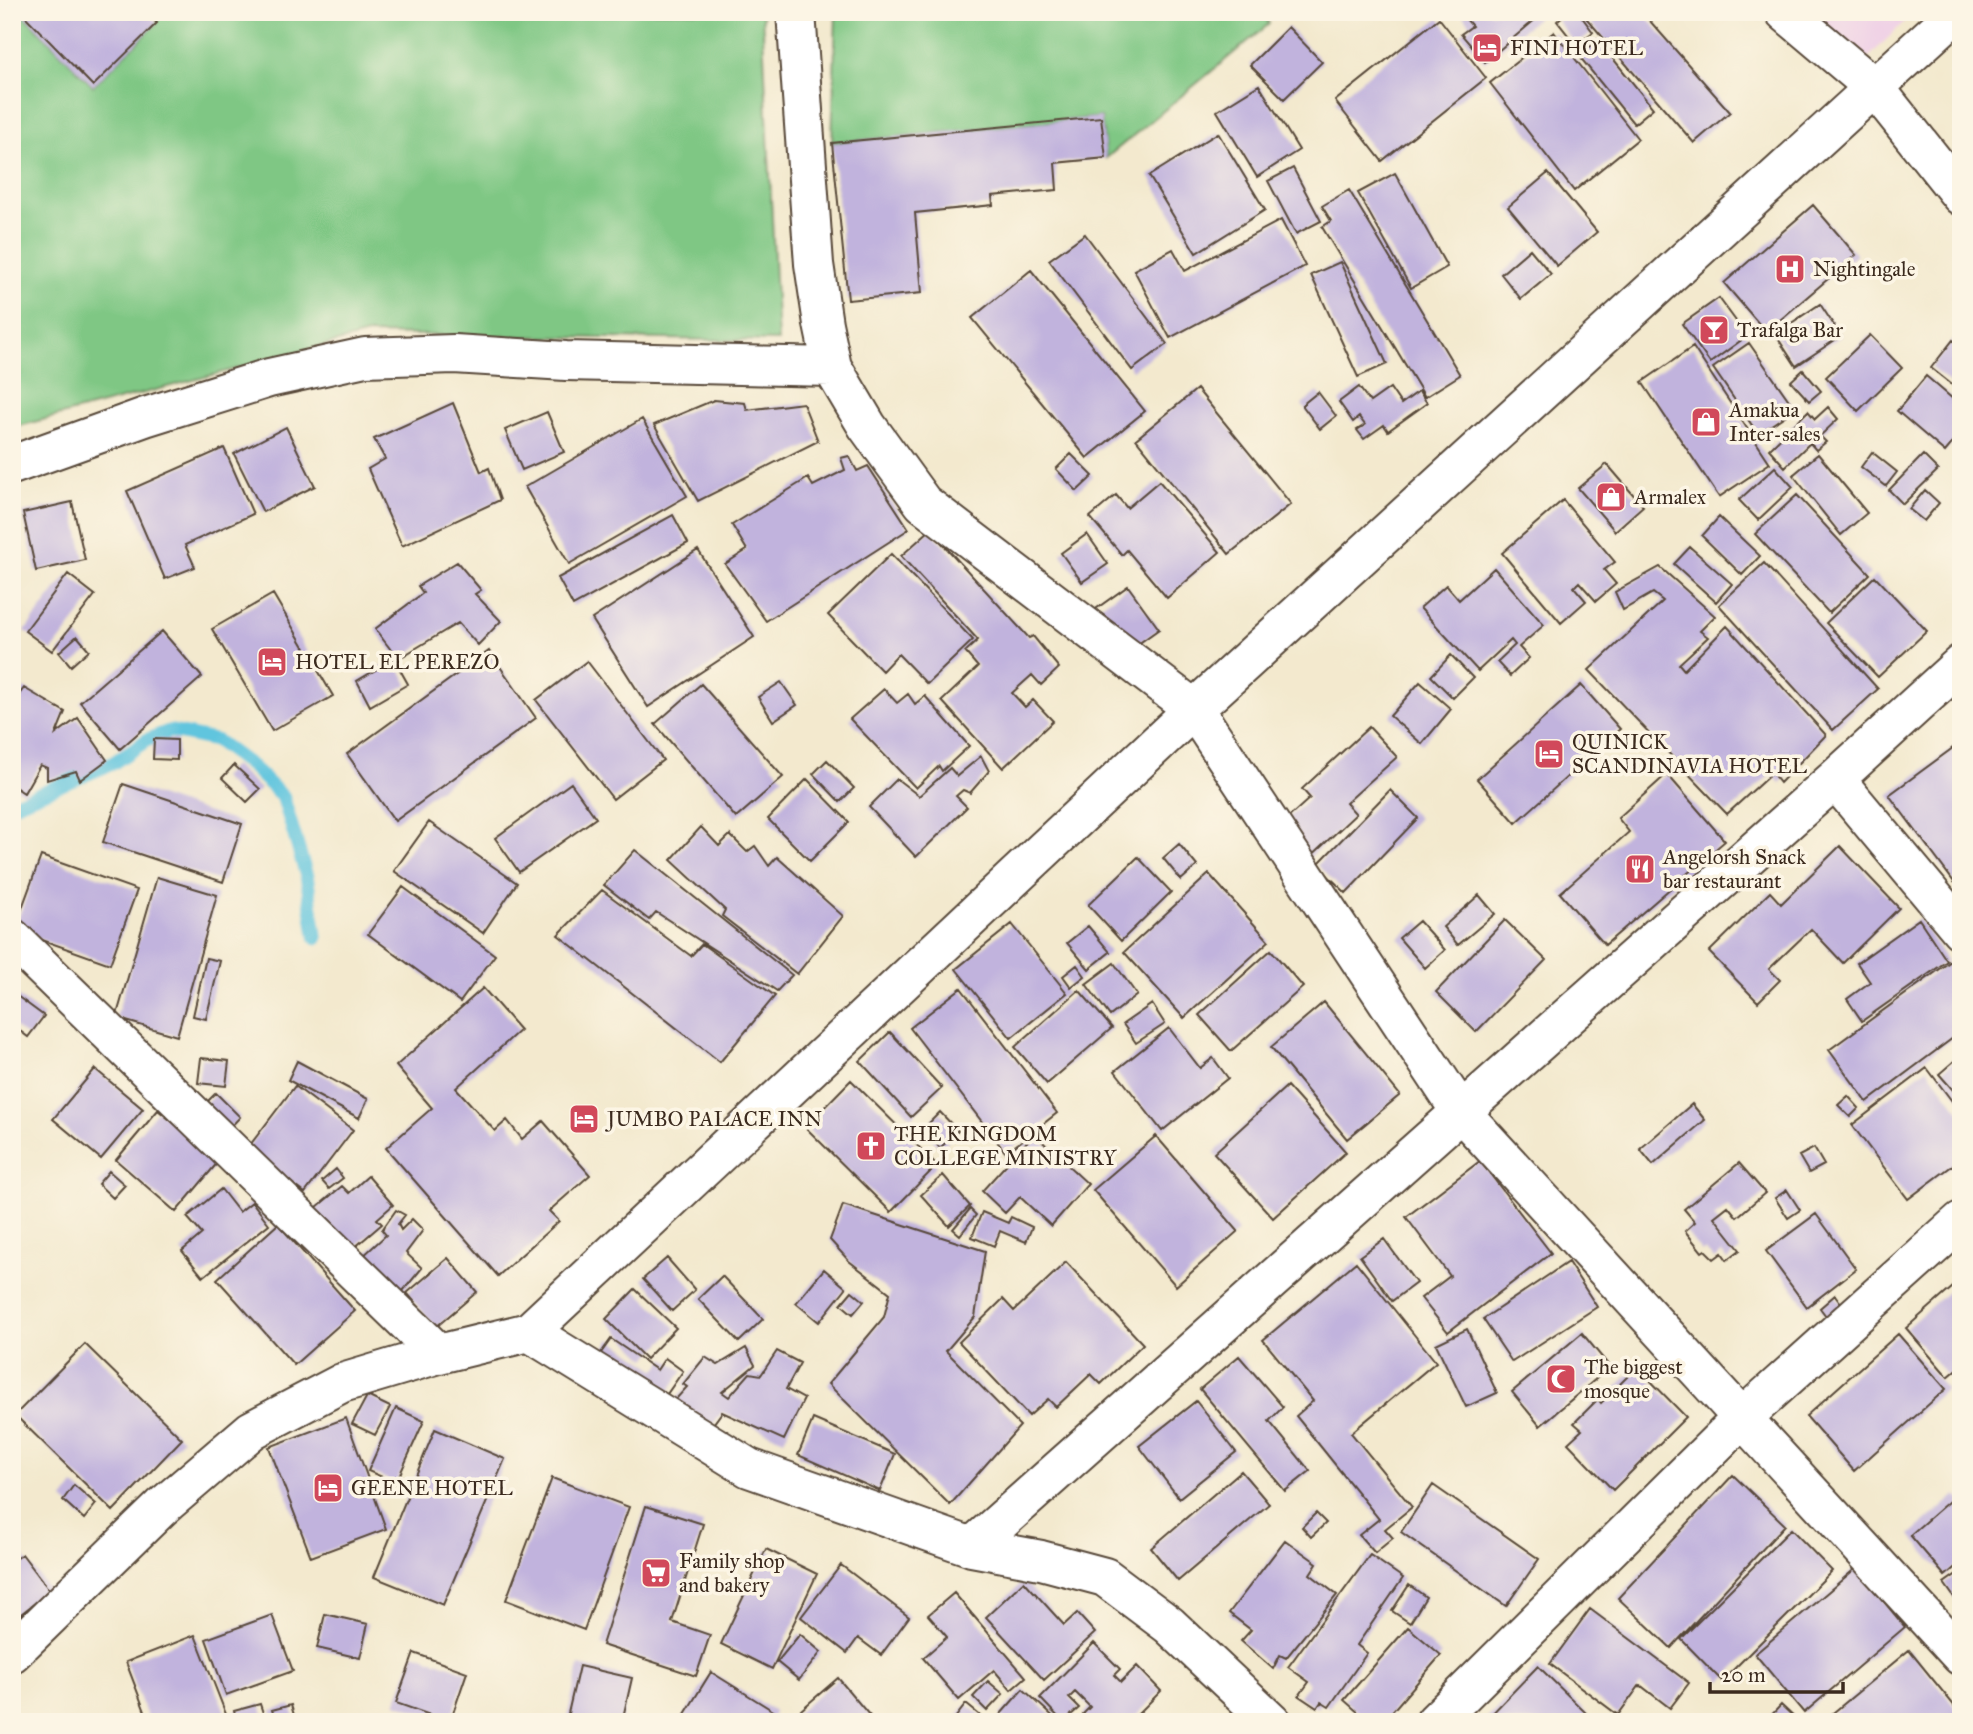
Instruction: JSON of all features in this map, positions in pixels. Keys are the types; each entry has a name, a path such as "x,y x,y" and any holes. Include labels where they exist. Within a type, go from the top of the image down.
{"street":[{"path":"796,12 814,264 832,367 867,426 923,503 1194,709 1460,1111 1961,1656"},
{"path":"1785,12 1875,88 1961,196"},
{"path":"12,1653 162,1507 252,1430 342,1383 439,1354 529,1332 1194,709 1957,12"},
{"path":"12,465 182,405 270,378 365,357 454,354 566,361 832,367"},
{"path":"972,1547 1961,664"},
{"path":"1835,779 1961,930"},
{"path":"12,938 439,1354"},
{"path":"1435,1722 1742,1418 1961,1221"},
{"path":"529,1332 749,1468 972,1547 1041,1560 1105,1577 1169,1625 1272,1722"}],"shaded area":[{"path":"1799,12 1914,12 1856,70"}],"green space":[{"path":"12,12 21,12 93,86 157,23 161,12 762,12 778,341 368,334 12,428"},
{"path":"836,12 1264,12 1269,24 1106,158 1101,117 832,143"}],"building":[{"path":"21,12 147,12 157,23 93,86"},
{"name":"FINI HOTEL","path":"1460,12 1544,12 1485,62 1461,34 1472,26"},
{"path":"1567,12 1578,12 1593,32 1576,45 1557,21"},
{"path":"1581,12 1642,12 1730,112 1694,143"},
{"path":"1439,18 1486,78 1382,161 1335,101"},
{"path":"1288,27 1322,62 1284,99 1250,65"},
{"path":"1554,32 1638,139 1574,191 1490,83"},
{"path":"1598,40 1653,108 1634,124 1579,56"},
{"path":"1259,85 1299,150 1257,177 1217,111"},
{"path":"1101,117 1106,158 1055,163 1057,190 992,196 993,205 915,213 922,293 848,300 832,143"},
{"path":"1218,133 1265,210 1196,253 1149,176"},
{"path":"1293,168 1321,221 1296,234 1268,181"},
{"path":"1395,173 1447,267 1411,288 1358,193"},
{"path":"1548,173 1597,232 1557,266 1508,207"},
{"path":"1349,190 1460,375 1425,397 1322,227 1331,221 1322,206"},
{"name":"Nightingale","path":"1813,205 1856,255 1766,332 1724,283"},
{"path":"1281,220 1305,266 1170,338 1134,270 1173,249 1185,271"},
{"path":"1085,234 1167,344 1132,370 1049,260"},
{"path":"1530,249 1551,274 1521,299 1501,274"},
{"path":"1340,262 1387,364 1358,377 1311,275"},
{"path":"1031,270 1145,411 1087,458 972,318"},
{"name":"Trafalga Bar","path":"1719,298 1747,336 1710,363 1682,324"},
{"path":"1820,304 1841,336 1796,366 1775,334"},
{"path":"1870,335 1902,368 1858,411 1826,377"},
{"path":"1953,340 1961,346 1961,392 1931,368"},
{"path":"1749,343 1795,409 1758,434 1713,368"},
{"name":"Amakua Inter-sales","path":"1693,347 1770,463 1719,497 1642,382"},
{"path":"1803,370 1821,391 1809,401 1791,381"},
{"path":"1926,376 1961,406 1961,433 1945,452 1897,411"},
{"path":"1359,387 1370,402 1390,388 1401,404 1419,391 1427,403 1388,431 1384,425 1364,439 1357,430 1365,425 1359,417 1353,422 1339,402"},
{"path":"1197,389 1291,504 1229,554 1136,439"},
{"path":"1318,392 1336,416 1320,429 1302,405"},
{"path":"714,400 745,403 747,410 803,403 818,441 698,501 654,425"},
{"path":"453,403 481,472 489,468 500,500 402,546 368,469 385,459 374,439"},
{"path":"1828,407 1838,419 1820,436 1826,442 1816,450 1810,443 1785,467 1769,449 1808,411 1815,419"},
{"path":"547,412 564,452 522,470 505,430"},
{"path":"642,419 687,496 569,564 525,487"},
{"path":"286,427 315,486 263,512 234,454"},
{"path":"224,448 253,514 185,545 195,567 165,579 127,491"},
{"path":"1872,452 1897,472 1886,486 1861,467"},
{"path":"1071,454 1093,476 1077,491 1056,469"},
{"path":"1818,454 1867,513 1841,535 1793,475"},
{"path":"1923,455 1938,470 1903,504 1889,490"},
{"path":"849,456 857,471 868,466 909,529 766,621 725,564 747,550 732,525 808,478 813,486 845,470 841,458"},
{"name":"Armalex","path":"1607,464 1643,506 1615,531 1578,488"},
{"path":"1775,467 1793,487 1758,520 1739,500"},
{"path":"1159,481 1220,552 1167,598 1127,550 1122,555 1090,517 1116,495 1127,508"},
{"path":"1925,490 1939,503 1924,521 1909,509"},
{"path":"1797,495 1870,574 1829,613 1755,534"},
{"path":"1563,500 1615,562 1604,570 1616,584 1596,601 1579,582 1574,587 1586,601 1561,623 1502,553"},
{"path":"72,502 85,560 36,571 23,513"},
{"path":"673,515 688,543 573,606 558,578"},
{"path":"1719,517 1760,556 1742,575 1702,536"},
{"path":"930,530 1029,638 1033,636 1059,668 1041,685 1032,675 1012,693 1025,707 1033,700 1053,721 1003,768 942,701 978,667 965,652 978,640 901,556"},
{"path":"1087,534 1108,564 1082,582 1061,553"},
{"path":"1690,547 1732,584 1716,602 1674,564"},
{"path":"698,550 754,637 648,707 592,619"},
{"path":"891,554 973,640 927,684 898,654 882,671 828,615"},
{"path":"457,562 481,590 475,594 501,621 478,645 458,623 398,659 375,629 423,593 418,586"},
{"path":"1764,563 1878,689 1833,730 1719,605"},
{"path":"1660,567 1715,616 1700,631 1708,637 1679,664 1684,670 1727,626 1826,735 1780,783 1772,773 1727,814 1589,670 1663,601 1653,593 1623,610 1615,592"},
{"path":"1494,568 1544,625 1519,647 1529,658 1510,676 1497,662 1515,645 1511,640 1478,671 1420,608 1446,585 1459,600"},
{"path":"68,574 95,595 52,651 25,631"},
{"path":"1875,576 1927,631 1878,677 1826,623"},
{"path":"1128,586 1159,629 1117,659 1086,616"},
{"name":"HOTEL EL PEREZO","path":"273,594 333,696 272,731 212,629"},
{"path":"162,631 202,677 120,749 80,702"},
{"path":"77,636 89,650 71,666 59,652"},
{"path":"489,651 536,718 395,821 347,754"},
{"path":"1451,655 1473,678 1453,698 1431,676"},
{"path":"394,659 408,684 370,706 357,681"},
{"path":"587,661 663,760 613,799 536,700"},
{"path":"781,682 797,705 773,721 758,697"},
{"path":"1420,682 1451,709 1422,744 1390,716"},
{"path":"701,684 783,777 736,818 655,724"},
{"name":"QUINICK SCANDINAVIA HOTEL","path":"1581,685 1620,729 1516,823 1477,779"},
{"path":"24,688 65,712 56,734 78,718 107,760 80,780 76,771 47,780 47,768 40,765 24,793 12,785 12,704"},
{"path":"884,689 897,703 908,694 915,704 925,696 969,746 942,771 939,766 916,788 850,719"},
{"path":"1369,727 1397,757 1346,803 1356,814 1307,860 1278,827 1310,798 1302,789"},
{"path":"154,739 177,740 177,760 153,759"},
{"path":"1961,742 1961,877 1954,882 1889,795"},
{"path":"981,756 989,771 970,793 963,790 956,796 967,807 916,857 869,807 897,779 919,796 950,768 957,776"},
{"path":"827,760 854,788 840,802 813,774"},
{"path":"234,765 260,789 247,802 222,778"},
{"name":"Angelorsh Snack bar restaurant","path":"1667,774 1725,841 1605,945 1560,893 1629,832 1618,818"},
{"path":"807,779 849,822 810,861 768,819"},
{"path":"571,783 596,818 519,872 495,838"},
{"path":"123,784 242,824 223,882 103,842"},
{"path":"1390,790 1418,818 1346,893 1317,865"},
{"path":"429,822 517,883 483,933 394,871"},
{"path":"701,827 719,846 730,835 747,852 755,846 769,866 777,857 843,916 797,974 722,916 725,910 671,860"},
{"path":"1179,844 1197,866 1181,880 1163,858"},
{"path":"1840,846 1899,908 1843,963 1811,929 1769,969 1780,980 1758,1002 1709,952 1770,892 1781,904"},
{"path":"635,850 792,975 777,991 656,912 649,920 604,885"},
{"path":"41,856 137,890 110,964 14,930"},
{"path":"1138,857 1171,892 1121,941 1088,905"},
{"path":"1209,874 1269,941 1184,1018 1124,952"},
{"path":"157,877 217,895 177,1036 116,1018"},
{"path":"403,887 495,955 460,1002 368,934"},
{"path":"602,890 691,956 702,944 775,996 720,1062 558,935"},
{"path":"1479,895 1495,914 1458,945 1443,927"},
{"path":"1919,919 1947,961 1862,1021 1847,999 1870,982 1857,963"},
{"path":"1505,920 1546,960 1476,1032 1436,992"},
{"path":"1419,921 1445,950 1425,968 1399,938"},
{"path":"1012,924 1067,993 1011,1038 956,969"},
{"path":"1088,926 1110,952 1089,969 1067,943"},
{"path":"1271,950 1303,987 1231,1051 1199,1015"},
{"path":"206,958 220,961 206,1019 193,1016"},
{"path":"1951,961 1961,974 1961,1032 1867,1102 1829,1050"},
{"path":"1114,963 1137,995 1110,1016 1086,984"},
{"path":"1077,965 1085,976 1071,987 1063,976"},
{"path":"483,988 520,1030 456,1088 495,1131 507,1120 522,1139 543,1121 590,1175 549,1211 559,1221 498,1276 386,1148 432,1108 396,1066"},
{"path":"961,988 1057,1113 1006,1153 910,1028"},
{"path":"1079,990 1112,1028 1047,1084 1015,1047"},
{"path":"17,996 44,1016 28,1037 12,1025 12,1002"},
{"path":"1324,1002 1400,1095 1347,1139 1271,1047"},
{"path":"1152,1004 1165,1024 1136,1043 1123,1024"},
{"path":"1169,1028 1200,1068 1213,1058 1228,1078 1162,1131 1115,1071"},
{"path":"890,1032 942,1088 911,1117 860,1061"},
{"path":"1961,1055 1961,1099 1939,1074"},
{"path":"201,1058 229,1061 226,1086 198,1083"},
{"path":"297,1061 368,1099 359,1118 288,1080"},
{"path":"1927,1068 1961,1113 1961,1159 1908,1199 1852,1125"},
{"path":"95,1069 143,1109 101,1159 53,1119"},
{"name":"THE KINGDOM COLLEGE MINISTRY","path":"851,1080 937,1165 891,1212 805,1127"},
{"path":"295,1086 353,1130 305,1193 247,1149"},
{"path":"1287,1086 1346,1152 1273,1218 1214,1153"},
{"path":"216,1093 240,1117 223,1135 198,1111"},
{"path":"1848,1096 1859,1108 1850,1117 1838,1105"},
{"path":"1692,1104 1705,1120 1653,1165 1640,1149"},
{"path":"158,1110 219,1161 176,1212 116,1160"},
{"path":"940,1112 958,1131 940,1148 923,1129"},
{"path":"1034,1134 1088,1184 1051,1226 1020,1197 1005,1213 982,1191"},
{"path":"1156,1136 1238,1231 1176,1286 1093,1190"},
{"path":"1814,1148 1824,1165 1809,1173 1799,1156"},
{"path":"1480,1161 1551,1253 1448,1332 1421,1298 1450,1276 1406,1217"},
{"path":"1739,1163 1765,1193 1737,1217 1728,1206 1714,1217 1740,1250 1727,1260 1722,1253 1714,1259 1705,1250 1702,1252 1685,1231 1695,1222 1684,1209"},
{"path":"336,1169 343,1178 329,1189 322,1181"},
{"path":"109,1171 125,1185 113,1198 98,1184"},
{"path":"943,1175 970,1206 949,1226 921,1195"},
{"path":"368,1176 393,1205 377,1219 382,1224 347,1254 311,1212 342,1186 349,1193"},
{"path":"221,1189 239,1212 252,1202 269,1224 203,1277 182,1251 202,1234 187,1217"},
{"path":"1787,1190 1800,1210 1788,1218 1775,1198"},
{"path":"843,1205 985,1251 975,1317 946,1351 1020,1426 950,1505 828,1384 884,1317 890,1293 849,1261 830,1240"},
{"path":"970,1209 976,1215 960,1235 953,1229"},
{"path":"396,1210 405,1215 398,1224 401,1230 412,1219 423,1230 406,1253 422,1268 398,1297 361,1258 386,1235 382,1230"},
{"path":"982,1212 1008,1223 1011,1217 1032,1227 1026,1242 1000,1231 994,1246 972,1237"},
{"path":"1816,1214 1856,1269 1807,1307 1766,1251"},
{"path":"278,1224 355,1311 294,1365 217,1279"},
{"path":"1384,1239 1416,1283 1392,1301 1360,1256"},
{"path":"448,1258 477,1292 436,1327 407,1293"},
{"path":"667,1258 695,1290 672,1311 643,1279"},
{"path":"1066,1262 1143,1344 1101,1384 1091,1374 1056,1407 1048,1399 1029,1416 959,1342 1003,1299 1014,1311"},
{"path":"1356,1262 1436,1362 1351,1433 1412,1507 1385,1529 1393,1538 1375,1553 1359,1535 1379,1519 1296,1416 1313,1401 1263,1340"},
{"path":"1568,1262 1597,1307 1512,1362 1483,1319"},
{"path":"824,1269 846,1288 819,1322 796,1303"},
{"path":"722,1276 763,1319 739,1342 698,1299"},
{"path":"1961,1280 1961,1366 1948,1377 1906,1328"},
{"path":"635,1289 676,1328 646,1359 606,1319"},
{"path":"852,1291 864,1301 853,1314 841,1304"},
{"path":"1835,1295 1844,1307 1829,1320 1820,1308"},
{"path":"1467,1329 1497,1393 1466,1407 1436,1344"},
{"name":"The biggest mosque","path":"1582,1333 1610,1367 1540,1426 1512,1392"},
{"path":"1898,1334 1946,1389 1854,1471 1806,1416"},
{"path":"611,1339 657,1370 665,1358 683,1371 660,1404 596,1360"},
{"path":"85,1344 182,1439 113,1511 15,1415"},
{"path":"746,1348 755,1365 722,1392 729,1397 750,1373 761,1375 777,1351 800,1363 786,1389 804,1399 784,1440 722,1412 711,1427 676,1399 687,1387 683,1384 705,1357 718,1365"},
{"path":"1239,1356 1283,1407 1269,1421 1310,1471 1285,1491 1200,1389"},
{"path":"1637,1367 1686,1417 1613,1490 1568,1443 1582,1430 1574,1423 1598,1399 1601,1403"},
{"path":"367,1396 390,1407 375,1435 352,1424"},
{"path":"1196,1401 1236,1452 1179,1498 1139,1446"},
{"path":"396,1408 424,1421 396,1483 368,1471"},
{"name":"GEENE HOTEL","path":"346,1418 386,1529 311,1557 269,1447"},
{"path":"813,1419 895,1454 880,1491 798,1455"},
{"path":"435,1429 505,1459 443,1605 374,1577"},
{"path":"1241,1471 1269,1504 1178,1581 1151,1548"},
{"path":"1733,1475 1785,1525 1671,1648 1618,1598"},
{"path":"552,1478 629,1507 584,1630 506,1600"},
{"path":"74,1485 96,1504 84,1519 63,1500"},
{"path":"1433,1485 1539,1559 1506,1606 1401,1532"},
{"path":"1956,1495 1961,1500 1961,1562 1945,1576 1910,1535"},
{"name":"Family shop and bakery","path":"646,1506 703,1524 672,1622 710,1635 696,1676 602,1645"},
{"path":"1316,1513 1326,1523 1311,1537 1302,1527"},
{"path":"1791,1529 1832,1571 1722,1681 1681,1639"},
{"path":"1285,1540 1317,1563 1310,1574 1337,1595 1286,1658 1280,1655 1273,1669 1241,1641 1251,1630 1229,1613"},
{"path":"766,1549 817,1574 772,1669 721,1644"},
{"path":"22,1554 50,1591 12,1621 12,1561"},
{"path":"1370,1555 1403,1578 1357,1645 1367,1653 1329,1707 1321,1702 1317,1708 1299,1696 1309,1682 1288,1667"},
{"path":"841,1565 909,1617 881,1655 858,1638 847,1653 801,1617"},
{"path":"1856,1568 1905,1627 1804,1713 1755,1654"},
{"path":"1961,1571 1961,1607 1944,1583"},
{"path":"1024,1581 1064,1625 1077,1613 1095,1633 1044,1680 986,1617"},
{"path":"1409,1585 1426,1597 1410,1623 1392,1611"},
{"path":"954,1593 1026,1677 1011,1690 994,1670 959,1700 923,1658 947,1637 928,1615"},
{"path":"1590,1609 1689,1683 1670,1708 1640,1685 1618,1715 1550,1664"},
{"path":"325,1614 368,1624 360,1658 317,1648"},
{"path":"272,1615 293,1671 226,1695 206,1639"},
{"path":"1408,1627 1441,1655 1383,1722 1369,1722 1344,1700"},
{"path":"800,1634 821,1652 799,1680 777,1662"},
{"path":"195,1635 229,1722 149,1722 126,1662"},
{"path":"1094,1643 1120,1669 1114,1675 1121,1682 1137,1666 1161,1691 1130,1722 1091,1722 1083,1714 1090,1707 1075,1692 1069,1698 1079,1708 1063,1722 1040,1698"},
{"path":"1909,1650 1961,1714 1960,1722 1822,1722"},
{"path":"414,1653 467,1672 450,1722 396,1703"},
{"path":"579,1666 632,1678 622,1722 566,1722"},
{"path":"1538,1666 1587,1714 1580,1722 1484,1722"},
{"path":"711,1672 775,1712 768,1722 680,1722"},
{"path":"838,1678 875,1722 799,1722 794,1716"},
{"path":"988,1681 1003,1694 987,1711 973,1697"},
{"path":"1023,1689 1059,1722 1008,1722 1000,1715"},
{"path":"260,1704 266,1722 237,1722 234,1711"},
{"path":"966,1704 988,1722 952,1722"},
{"path":"291,1705 296,1722 276,1722 272,1710"},
{"path":"1781,1705 1799,1722 1765,1722"}],"waterway":[{"path":"12,805 113,763 147,740 170,731 217,741 252,767 283,797 307,878 316,938"}],"place":[{"name":"FINI HOTEL","path":"1487,48"},
{"name":"Nightingale","path":"1790,269"},
{"name":"Trafalga Bar","path":"1714,330"},
{"name":"Amakua Inter-sales","path":"1706,422"},
{"name":"Armalex","path":"1611,497"},
{"name":"HOTEL EL PEREZO","path":"272,662"},
{"name":"QUINICK SCANDINAVIA HOTEL","path":"1549,754"},
{"name":"Angelorsh Snack bar restaurant","path":"1640,869"},
{"name":"JUMBO PALACE INN","path":"584,1119"},
{"name":"THE KINGDOM COLLEGE MINISTRY","path":"871,1146"},
{"name":"The biggest mosque","path":"1561,1379"},
{"name":"GEENE HOTEL","path":"328,1488"},
{"name":"Family shop and bakery","path":"656,1573"}]}
